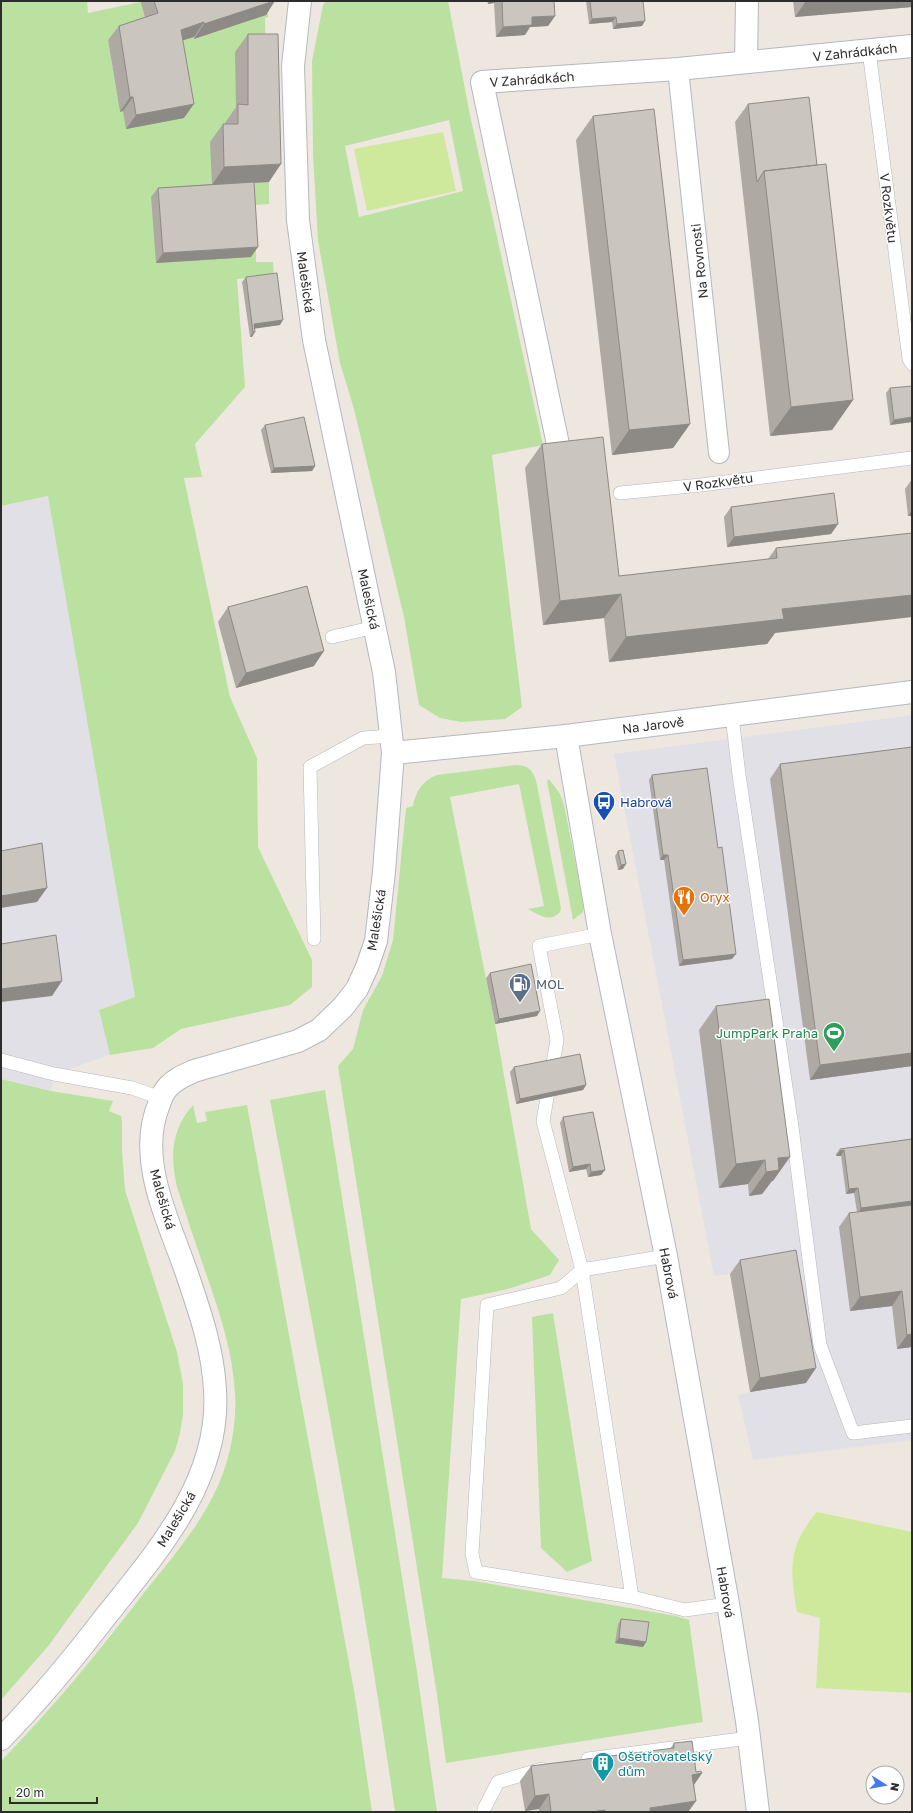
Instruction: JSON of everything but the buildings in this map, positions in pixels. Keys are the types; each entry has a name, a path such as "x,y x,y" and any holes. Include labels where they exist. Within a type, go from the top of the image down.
{"street":[{"name":"Malešická","path":"1,1739 69,1664 166,1539 185,1508 197,1484 207,1455 213,1426 215,1392 212,1362 205,1328 154,1176 151,1145 154,1117 161,1098 168,1087 181,1077 194,1071 298,1041 319,1030 343,1007 357,989 367,967 376,941 383,879 392,744 384,672 314,340 298,220 293,66 300,1"},
{"path":"746,62 747,1"},
{"name":"V Zahrádkách","path":"560,454 482,82 678,68 912,46"},
{"name":"Na Rovnosti","path":"678,68 719,453"},
{"name":"Na Jarově","path":"392,744 566,736 912,692"},
{"name":"Habrová","path":"566,736 600,934 666,1256 728,1604 749,1738 758,1812"}],"lane":[{"name":"V Rozkvětu","path":"869,51 909,359 912,364"},
{"name":"V Rozkvětu","path":"620,493 701,485 912,458"},
{"path":"332,637 375,627"},
{"path":"732,716 739,775 792,1127 820,1345 853,1433 912,1426"},
{"path":"314,939 310,767 363,738 392,744"},
{"path":"600,934 538,946 557,1040 543,1120 582,1270 632,1597"},
{"path":"1,1060 54,1074 132,1088 161,1098"},
{"path":"666,1256 582,1270 560,1288 487,1306 472,1554 476,1572 632,1597 685,1610 728,1604"},
{"path":"574,1762 749,1738"},
{"path":"484,1812 484,1809 498,1782 551,1766"}],"shaded area":[{"path":"48,496 135,998 99,1010 110,1055 54,1074 51,1091 1,1079 1,506"},
{"path":"912,715 912,1440 753,1460 738,1395 750,1392 730,1274 714,1276 614,754"}],"green space":[{"path":"1,1 87,1 88,13 145,1 148,27 108,40 120,112 123,111 171,44 194,37 195,39 265,15 266,1 268,1 268,17 265,18 266,52 236,123 225,142 212,185 269,182 269,204 256,205 256,262 273,262 274,276 237,279 245,387 195,444 202,477 184,478 230,697 257,758 258,847 312,960 312,987 290,1005 181,1029 153,1048 110,1055 99,1010 135,997 48,496 1,506"},
{"path":"326,1 448,1 470,115 543,445 492,455 522,707 505,719 461,722 440,718 419,705 404,617 354,409 340,363 318,241 313,154 312,61 323,5","holes":["449,120 463,191 359,217 345,146"]},
{"path":"443,132 456,191 367,211 354,149"},
{"path":"516,765 527,767 533,773 536,780 561,908 560,912 552,917 544,917 528,909 544,906 519,784 450,797 495,1024 531,1229 559,1260 550,1275 508,1289 461,1299 442,1578 474,1581 676,1616 689,1620 703,1722 446,1763 437,1695 338,1066 353,1049 363,1010 382,976 393,940 406,808 413,806 420,787 432,777 437,775"},
{"path":"549,779 560,794 564,805 584,906 583,912 573,920 547,781"},
{"path":"1,1079 51,1091 113,1101 109,1111 121,1116 122,1122 122,1151 125,1190 177,1352 183,1384 183,1415 175,1451 138,1523 49,1645 1,1700"},
{"path":"325,1090 417,1672 437,1812 395,1812 382,1723 352,1544 270,1100"},
{"path":"193,1105 197,1123 207,1121 205,1112 247,1105 355,1696 372,1812 1,1812 1,1761 40,1720 77,1677 183,1543 200,1519 214,1494 228,1458 235,1419 235,1394 232,1364 226,1336 217,1307 177,1187 173,1165 176,1134 180,1124"},
{"path":"553,1313 592,1561 567,1572 541,1548 532,1317"},
{"path":"817,1512 912,1532 912,1693 816,1688 820,1618 797,1612 792,1571 793,1559 800,1536"}],"place":[{"name":"Habrová","path":"604,822"},
{"name":"Oryx","path":"684,916"},
{"name":"MOL","path":"520,1004"},
{"name":"JumpPark Praha","path":"834,1052"},
{"name":"Ošetřovatelský dům","path":"603,1782"}]}
